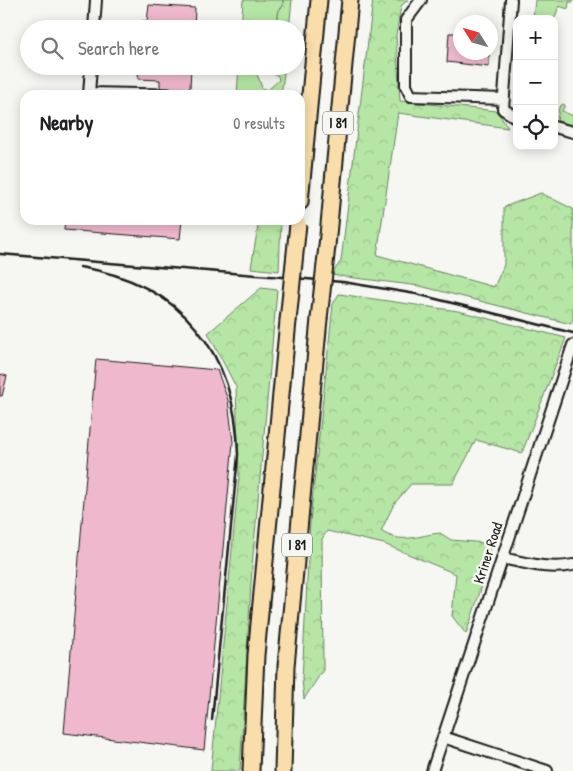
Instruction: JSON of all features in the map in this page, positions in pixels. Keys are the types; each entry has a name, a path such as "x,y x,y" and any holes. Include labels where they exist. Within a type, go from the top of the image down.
{"highway":[{"name":"I 81","path":"283,771 286,666 350,0"},
{"name":"I 81","path":"305,149 319,2"},
{"name":"I 81","path":"251,771 256,655 298,225"}],"street":[{"path":"95,20 96,0"},
{"path":"421,0 406,20 406,86 411,96 504,99"},
{"path":"511,0 503,108 513,115"},
{"path":"90,90 91,75"},
{"path":"558,129 573,132"},
{"name":"Kriner Road","path":"432,771 573,345"},
{"path":"502,558 560,568 573,565"},
{"path":"443,736 547,771"}],"green space":[{"path":"243,0 283,0 283,6 279,10 277,20 242,20"},
{"path":"283,0 292,0 290,20 277,20 279,10 283,6"},
{"path":"373,0 408,0 401,6 396,35 400,101 497,111 508,128 398,113 377,255 494,287 504,265 504,207 541,193 573,209 573,319 571,324 420,286 331,275 341,261"},
{"path":"535,0 573,0 573,2 569,2 568,9 559,6 556,15 533,15"},
{"path":"238,75 257,75 262,88 268,90 237,90"},
{"path":"276,75 284,75 282,90 268,90 279,80"},
{"path":"563,104 565,105 562,111 573,116 573,126 558,121 559,107"},
{"path":"258,225 281,225 279,271 251,268"},
{"path":"261,288 277,290 252,567 240,771 211,771 239,476 236,387 208,333"},
{"path":"339,294 458,311 566,338 522,453 476,440 453,484 411,484 394,504 381,531 396,538 410,538 440,533 451,540 485,543 491,550 476,581 482,586 466,634 452,616 456,574 384,544 327,531 322,539 323,670 304,699 302,680 310,521 333,304"}],"building":[{"path":"149,5 195,8 194,20 147,20"},
{"path":"449,33 453,33 453,60 489,60 489,67 447,62"},
{"path":"138,75 191,75 190,89 160,88 160,80 138,79"},
{"path":"64,225 181,225 180,239 64,230"},
{"path":"96,359 217,370 228,400 233,442 204,750 64,733"},
{"path":"0,374 7,376 2,396 0,396"}],"railway":[{"path":"0,254 343,282 416,294 573,333"},
{"path":"80,267 116,275 147,289 174,307 197,329 214,355 227,385 235,418 238,455 212,720"}]}
